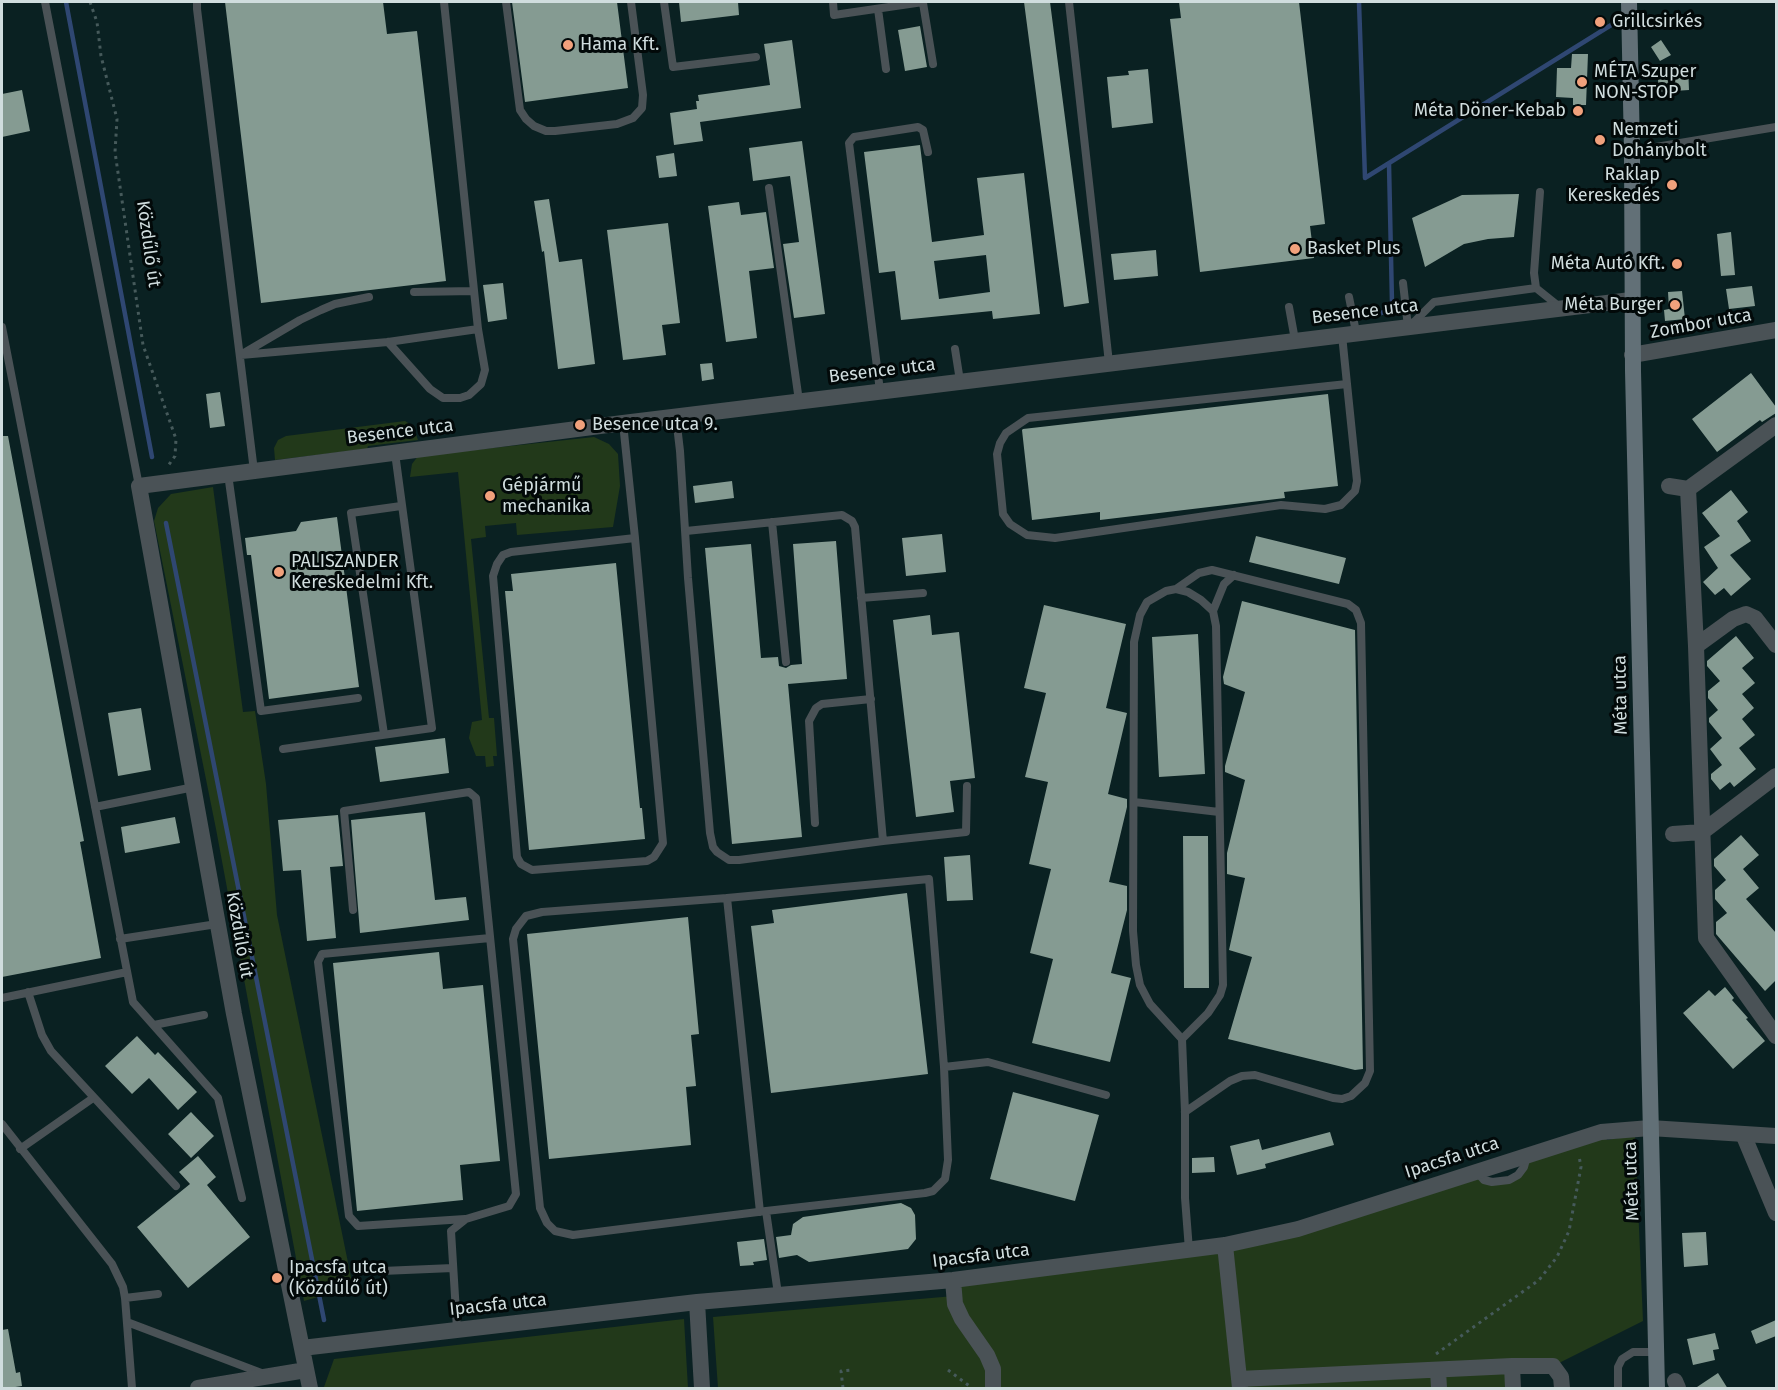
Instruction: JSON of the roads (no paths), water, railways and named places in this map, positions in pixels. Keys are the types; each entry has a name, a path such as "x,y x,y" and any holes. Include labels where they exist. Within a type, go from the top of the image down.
{"main road":[{"name":"Méta utca","path":"1629,2 1632,355 1657,1389"}],"street":[{"name":"Besence utca","path":"139,486 623,423 1631,300"},
{"name":"Zombor utca","path":"1632,355 1776,330"},
{"path":"1669,486 1688,489 1776,425"},
{"name":"Közdűlő út","path":"139,486 217,924 310,1389"},
{"path":"1688,489 1706,938 1776,1036"},
{"path":"1696,646 1733,619 1746,615 1755,618 1776,645"},
{"path":"1673,834 1702,832 1776,776"},
{"name":"Ipacsfa utca","path":"302,1348 696,1302 953,1280 1225,1245 1298,1229 1601,1131 1650,1128 1743,1134 1775,1132"},
{"path":"1743,1134 1776,1213"},
{"path":"1225,1245 1240,1384 1419,1371 1553,1366 1561,1377 1562,1389"},
{"path":"953,1280 955,1304 962,1319 987,1355 993,1369 993,1389"},
{"path":"696,1302 702,1389"},
{"path":"1512,1366 1513,1389"},
{"path":"198,1389 306,1370"},
{"path":"1438,1370 1439,1389"}],"lane":[{"path":"45,2 139,486"},
{"path":"197,2 255,471"},
{"path":"388,342 437,395 443,398 460,398 478,389 483,378 485,370 478,329 444,2"},
{"path":"506,2 520,110 534,126 546,131 555,131 617,124 633,118 642,108 643,94 631,2"},
{"path":"664,2 673,67 756,57"},
{"path":"833,2 834,15 923,2 933,64"},
{"path":"1069,2 1108,363"},
{"path":"878,9 886,69"},
{"path":"880,391 849,143 854,137 918,127 923,130 928,152"},
{"path":"1632,151 1776,127"},
{"path":"769,188 800,401"},
{"path":"1540,192 1534,273 1536,288 1561,308"},
{"path":"1402,283 1409,326"},
{"path":"1409,326 1434,302 1536,288"},
{"path":"414,292 474,291"},
{"path":"241,355 321,310 335,304 369,297"},
{"path":"1347,384 1028,418 1006,433 997,454 1004,514 1010,524 1027,535 1055,538 1281,505 1333,508 1348,499 1355,490 1356,481 1347,384 1349,297"},
{"path":"1289,307 1295,340"},
{"path":"2,327 133,1002 218,1098 242,1198"},
{"path":"241,355 388,342 478,329"},
{"path":"955,349 960,381"},
{"path":"676,417 690,601 713,847 729,860 740,860 966,832 967,786"},
{"path":"623,423 635,538 663,843 654,857 647,861 532,870 521,864 517,857 493,576 503,555 511,552 635,538"},
{"path":"283,749 432,728 394,453"},
{"path":"228,474 261,711 358,698"},
{"path":"384,734 351,513 401,506"},
{"path":"686,531 842,515 847,517 855,527 883,841"},
{"path":"772,522 786,662"},
{"path":"1185,1112 1230,1081 1242,1076 1256,1075 1342,1099 1359,1090 1370,1071 1362,623 1356,610 1348,604 1212,570 1199,573 1176,589 1166,591 1147,602 1140,615 1134,642 1133,931 1136,965 1140,985 1150,1004 1182,1039 1185,1198 1189,1250"},
{"path":"1182,1039 1208,1013 1220,995 1223,985 1216,626 1213,611 1224,585 1234,575"},
{"path":"1176,589 1188,592 1213,611"},
{"path":"861,598 923,593"},
{"path":"815,824 809,721 816,708 822,704 871,699"},
{"path":"95,807 194,787"},
{"path":"353,910 344,811 469,792 476,798 516,1194 509,1206 466,1219 358,1226 349,1216 318,962 322,954 490,938"},
{"path":"1134,802 1219,812"},
{"path":"929,879 944,1067 948,1160 945,1179 933,1191 573,1236 555,1231 540,1208 513,939 520,921 526,916 542,912 929,879"},
{"path":"727,898 763,1212 778,1294"},
{"path":"120,939 217,924"},
{"path":"2,998 127,972"},
{"path":"28,992 42,1035 51,1051 176,1186"},
{"path":"154,1024 204,1016"},
{"path":"944,1067 988,1062 1106,1095"},
{"path":"20,1149 93,1098"},
{"path":"2,1124 112,1264 123,1287 125,1298 132,1389"},
{"path":"451,1231 466,1219"},
{"path":"440,1221 451,1231 457,1329"},
{"path":"373,1267 382,1271 453,1268"},
{"path":"125,1298 158,1294"},
{"path":"127,1322 270,1376"},
{"path":"1618,1389 1618,1367 1622,1359 1633,1352 1656,1352"}],"waterway":[{"path":"66,2 152,457"},
{"path":"1359,2 1365,178 1616,22"},
{"path":"1372,316 1384,312 1392,303 1389,164"},
{"path":"166,523 324,1320"}],"place":[{"name":"Grillcsirkés","path":"1600,22"},
{"name":"Hama Kft.","path":"568,45"},
{"name":"MÉTA Szuper NON-STOP","path":"1582,82"},
{"name":"Méta Döner-Kebab","path":"1578,111"},
{"name":"Nemzeti Dohánybolt","path":"1600,140"},
{"name":"Raklap Kereskedés","path":"1672,185"},
{"name":"Basket Plus","path":"1295,249"},
{"name":"Méta Autó Kft.","path":"1677,264"},
{"name":"Méta Burger","path":"1675,305"},
{"name":"Besence utca 9.","path":"580,425"},
{"name":"Gépjármű mechanika","path":"490,496"},
{"name":"PALISZANDER Kereskedelmi Kft.","path":"279,572"},
{"name":"Ipacsfa utca (Közdűlő út)","path":"277,1278"}]}
